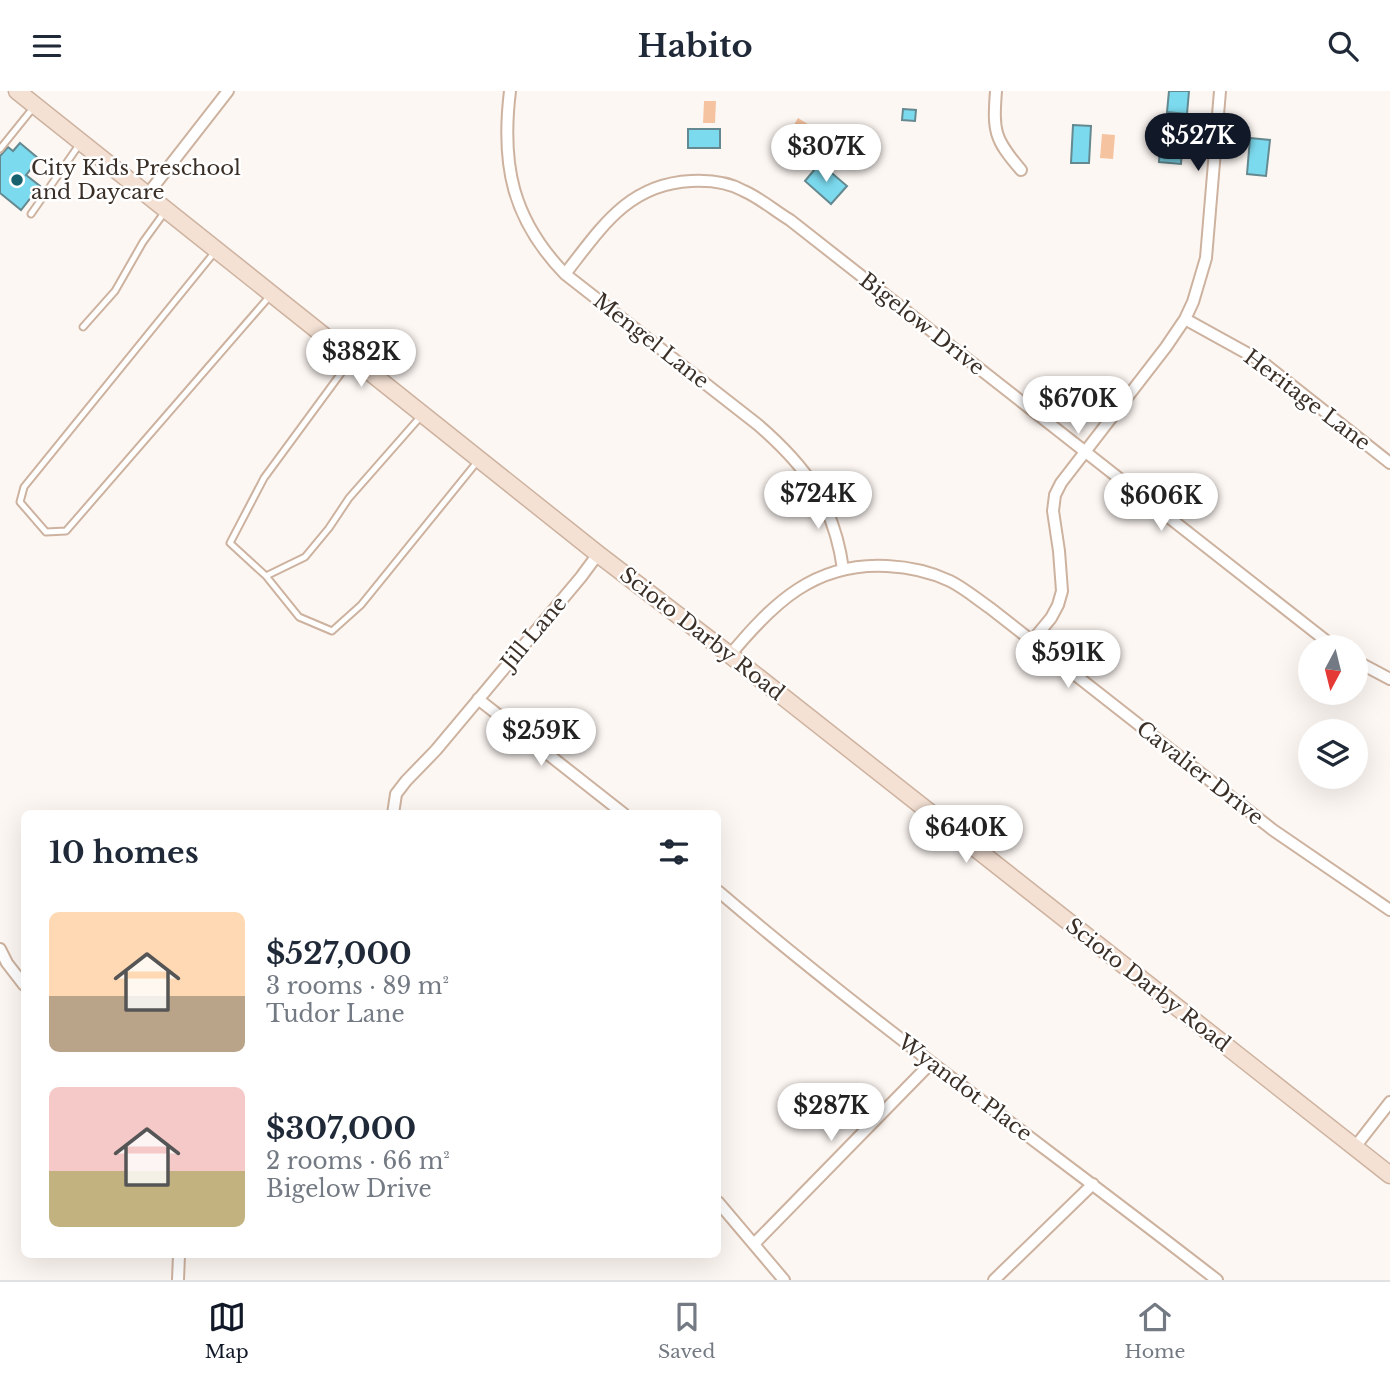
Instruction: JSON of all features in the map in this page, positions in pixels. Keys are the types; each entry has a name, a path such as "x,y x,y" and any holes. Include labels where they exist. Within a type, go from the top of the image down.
{"main road":[{"name":"Scioto Darby Road","path":"17,91 598,554 1390,1175"}],"street":[{"path":"147,195 228,91"},
{"name":"Mengel Lane","path":"510,91 507,116 509,171 517,201 548,256 565,274 757,424 799,463 827,508 835,530 843,569"},
{"path":"996,91 996,135 1006,153 1021,170"},
{"path":"1032,641 1051,618 1062,591 1053,510 1055,495 1068,473 1166,347 1193,302 1206,258 1220,91"},
{"name":"Bigelow Drive","path":"565,274 607,222 642,193 661,185 701,180 724,183 745,191 790,220 1319,635"},
{"name":"Heritage Lane","path":"1185,319 1261,361 1390,463"},
{"name":"Jill Lane","path":"392,810 396,794 436,750 598,554"},
{"name":"Cavalier Drive","path":"730,655 751,630 799,588 843,569 874,565 902,567 951,581 990,608 1273,830 1390,910"},
{"path":"1368,667 1390,679"},
{"path":"478,699 619,810"},
{"name":"Wyandot Place","path":"721,893 931,1063 1217,1280"},
{"path":"0,949 21,981"},
{"path":"754,1244 931,1063"},
{"path":"1355,1147 1390,1102"},
{"path":"994,1280 1093,1184"},
{"path":"721,1206 784,1280"},
{"path":"178,1258 178,1280"}],"lane":[{"path":"0,149 35,106"},
{"path":"31,214 81,142"},
{"path":"83,327 115,291 142,242 166,211"},
{"path":"216,251 24,487 20,502 46,532 66,531 271,295"},
{"path":"352,359 264,478 230,543 266,576 299,617 332,631 361,605 480,460"},
{"path":"266,576 305,557 349,498 423,415"}],"shaded area":[{"path":"704,101 716,101 715,123 703,123"},
{"path":"798,118 819,131 813,140 792,128"},
{"path":"1102,134 1115,135 1113,159 1100,158"}],"building":[{"path":"1169,91 1189,91 1187,114 1167,112"},
{"path":"903,109 916,110 915,121 902,120"},
{"path":"1073,125 1091,126 1089,163 1071,163"},
{"path":"688,129 720,129 720,148 688,148"},
{"path":"1161,133 1183,134 1181,164 1159,162"},
{"path":"1250,138 1270,140 1266,176 1247,174"},
{"name":"City Kids Preschool and Daycare","path":"20,143 39,159 26,175 40,186 21,210 0,193 0,156 8,147 13,151"},
{"path":"820,163 847,186 831,204 805,181"}],"place":[{"name":"City Kids Preschool and Daycare","path":"17,180"}]}
